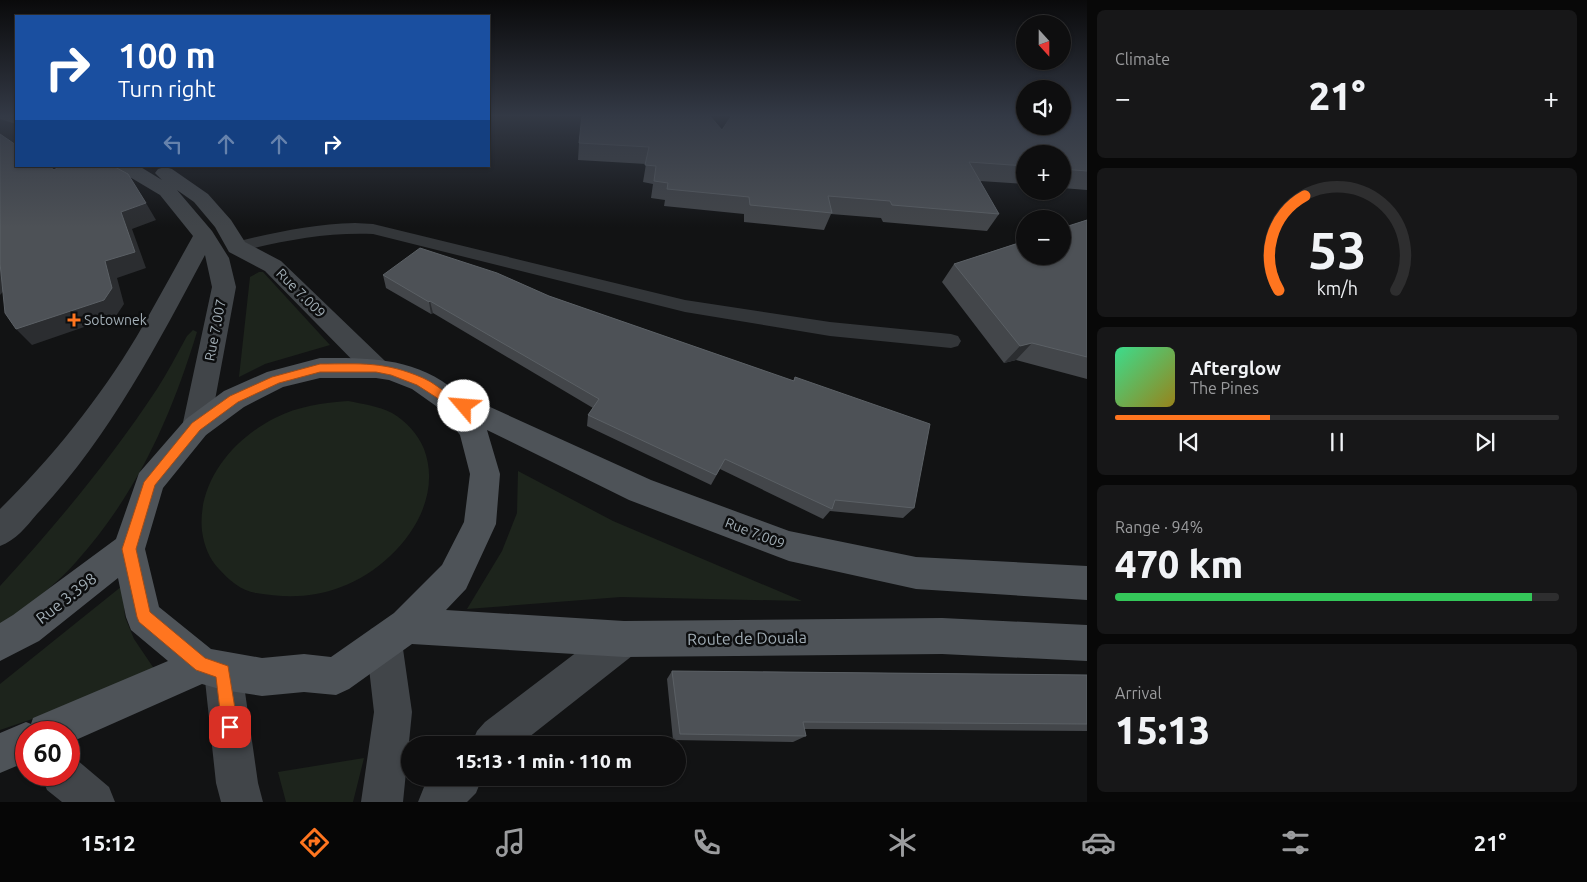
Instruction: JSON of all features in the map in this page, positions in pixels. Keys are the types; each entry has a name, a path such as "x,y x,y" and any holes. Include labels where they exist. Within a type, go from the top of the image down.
{"main road":[{"path":"0,531 40,490 90,427 145,344 204,236 167,191 127,167"},
{"path":"157,167 201,198 224,224 237,248"},
{"name":"Rue 7.007","path":"196,427 224,288 218,258 204,236"},
{"name":"Rue 7.009","path":"237,248 273,266 376,368"},
{"path":"320,368 376,368 393,371 421,382 446,398 473,431 486,474 480,524 454,577 396,634 336,676 304,673 262,677 212,668 144,617 129,549 150,482 196,427 234,399 276,380 320,368"},
{"name":"Rue 7.009","path":"446,398 640,490 789,546 916,573 1087,583"},
{"name":"Rue 3.398","path":"0,643 26,628 129,549"},
{"path":"382,802 394,712 396,634"},
{"name":"Route de Douala","path":"396,634 624,639 942,636 1087,643"},
{"path":"499,736 624,639"},
{"path":"80,721 212,668"},
{"path":"212,668 242,802"},
{"path":"75,786 94,802"},
{"path":"439,802 454,786"}],"lane":[{"path":"237,248 317,229 343,227 373,229 685,306 830,328 951,341"}],"shaded area":[{"path":"263,272 330,345 265,364 239,377 250,277"},
{"path":"193,330 197,332 176,394 150,453 117,509 98,536 69,570 11,620 0,627 0,586 42,539 102,466 157,389 187,336"},
{"path":"348,401 376,407 392,413 411,428 424,449 429,471 428,492 421,513 410,533 379,566 360,578 330,591 299,596 278,596 250,592 240,587 226,577 215,565 207,552 204,541 202,513 205,496 212,479 232,450 245,438 275,418 302,408"},
{"path":"518,471 613,521 802,601 621,597 467,609 502,551 517,513"},
{"path":"122,586 125,617 134,639 159,676 26,721 15,721 15,725 0,730 0,684"},
{"path":"364,758 353,802 286,802 278,772"}],"building":[{"path":"0,152 15,152 15,167 50,167 54,170 58,167 115,167 128,174 146,203 121,212 135,252 105,261 112,288 104,300 16,329 5,313 0,263"},
{"path":"648,152 1016,152 1016,165 969,162 999,214 892,205 890,201 828,196 832,213 750,205 749,197 667,189 668,183 654,181 656,166 645,165"},
{"path":"1071,152 1087,152 1087,171 1071,170"},
{"path":"1087,220 1087,357 1032,343 1020,346 954,264 1016,244 1016,265 1071,265 1071,225"},
{"path":"420,248 497,273 549,296 794,381 795,377 930,424 914,508 835,500 832,509 725,459 716,475 588,415 599,399 383,275"},
{"path":"672,671 1087,675 1087,724 803,722 806,736 680,734"}],"place":[{"name":"Sotownek","path":"74,320"}],"route":[{"path":"230,727 223,671 201,665 144,617 129,549 150,482 196,427 234,399 276,380 320,368 376,368 393,371 421,382 446,398 464,406"}]}
